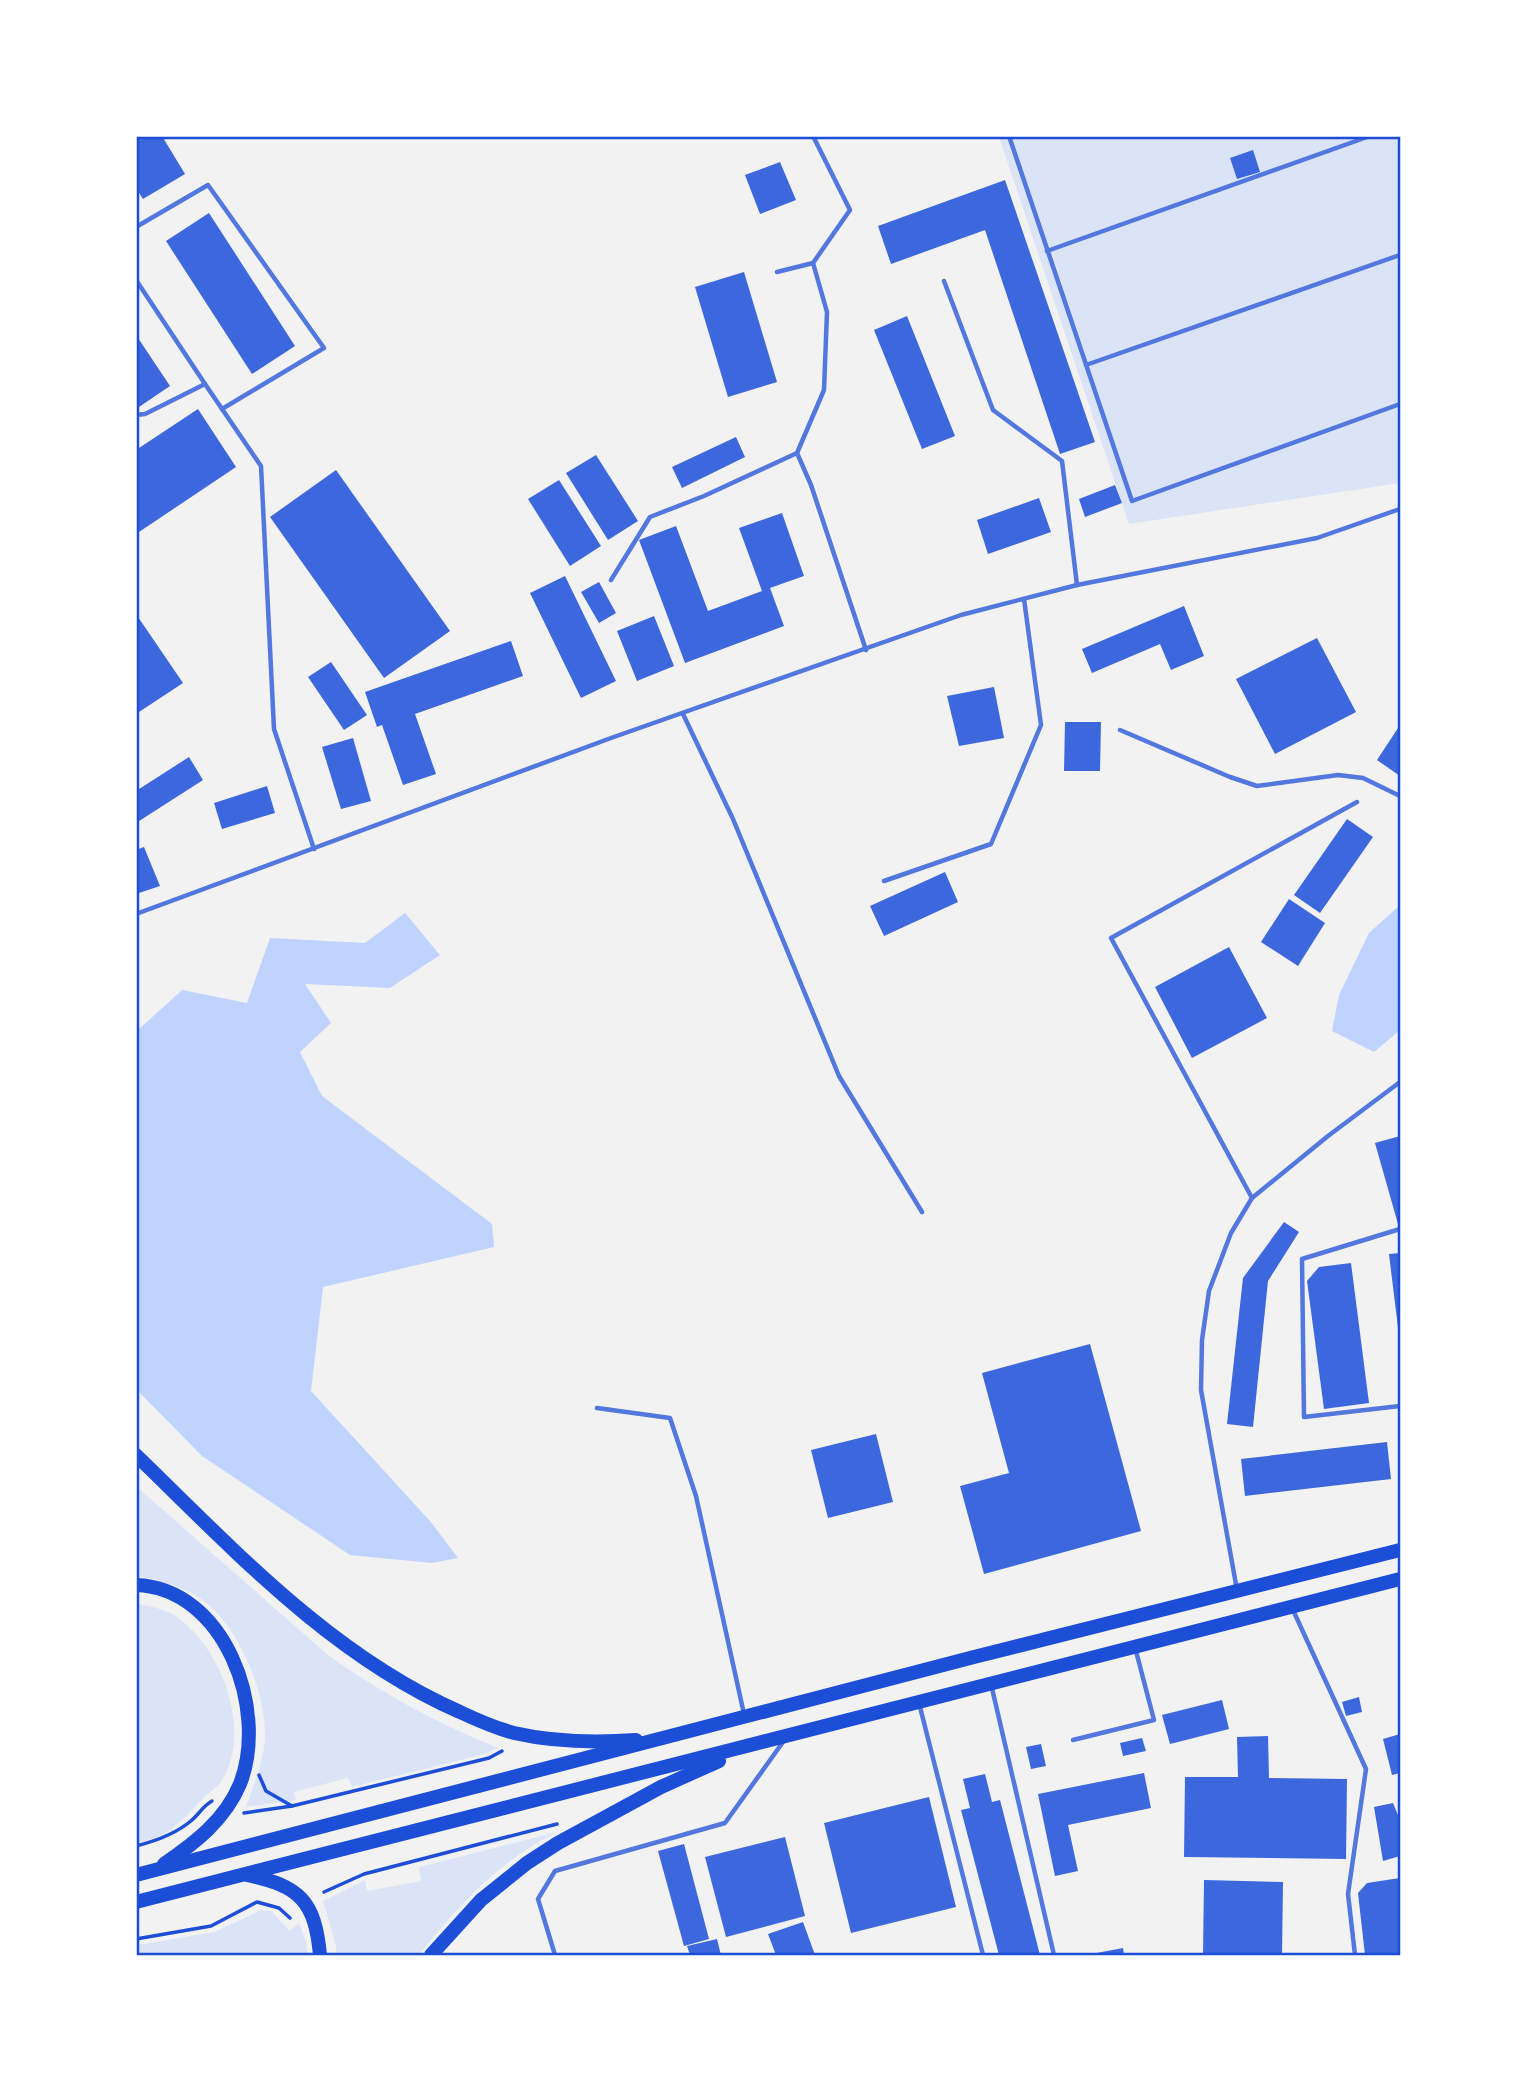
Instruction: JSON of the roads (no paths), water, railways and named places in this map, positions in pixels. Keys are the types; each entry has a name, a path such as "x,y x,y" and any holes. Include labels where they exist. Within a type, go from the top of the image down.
{"main road":[{"path":"136,1455 304,1614 374,1667 422,1695 489,1725 540,1738 592,1742 679,1735"},
{"path":"136,1875 1401,1550"},
{"path":"136,1902 1401,1579"},
{"path":"136,1585 152,1585 178,1595 191,1604 212,1626 230,1654 243,1687 249,1732 241,1781 225,1810 200,1838 155,1870"},
{"path":"431,1955 481,1900 544,1852 661,1787 759,1744"},
{"path":"242,1874 278,1883 299,1894 311,1910 320,1955"}],"lane":[{"path":"777,272 813,263 850,210 813,136"},
{"path":"1009,136 1132,501 1401,404"},
{"path":"1047,251 1370,136"},
{"path":"136,227 208,185 324,348 222,409"},
{"path":"1086,365 1401,255"},
{"path":"611,580 650,517 797,453 824,390 827,312 813,263"},
{"path":"136,280 261,466 274,729 314,849"},
{"path":"944,281 993,410 1062,461 1077,585"},
{"path":"136,415 145,414 205,384"},
{"path":"797,453 811,485 866,650"},
{"path":"136,914 611,738 961,615 1077,585 1317,538 1401,509"},
{"path":"884,881 991,844 1041,726 1024,599"},
{"path":"683,714 733,819 839,1076 922,1212"},
{"path":"1120,730 1257,786 1338,775 1363,778 1401,796"},
{"path":"1252,1198 1111,937 1357,802"},
{"path":"1237,1591 1201,1390 1202,1340 1209,1291 1231,1233 1252,1198 1328,1136 1401,1082"},
{"path":"1401,1229 1302,1259 1304,1417 1401,1406"},
{"path":"597,1408 670,1418 696,1496 745,1719"},
{"path":"1292,1606 1366,1769 1348,1894 1354,1955"},
{"path":"1073,1740 1154,1720 1135,1646"},
{"path":"991,1684 1054,1955"},
{"path":"919,1702 983,1955"},
{"path":"555,1955 538,1899 555,1871 725,1823 788,1735"}],"water":[{"path":"1399,906 1400,1030 1374,1052 1332,1031 1339,995 1369,933"},
{"path":"405,913 440,955 390,988 305,984 331,1023 300,1052 322,1096 492,1224 494,1247 323,1287 311,1391 430,1521 458,1558 432,1563 350,1555 202,1456 136,1389 137,1031 182,990 247,1003 270,938 365,943"}]}
